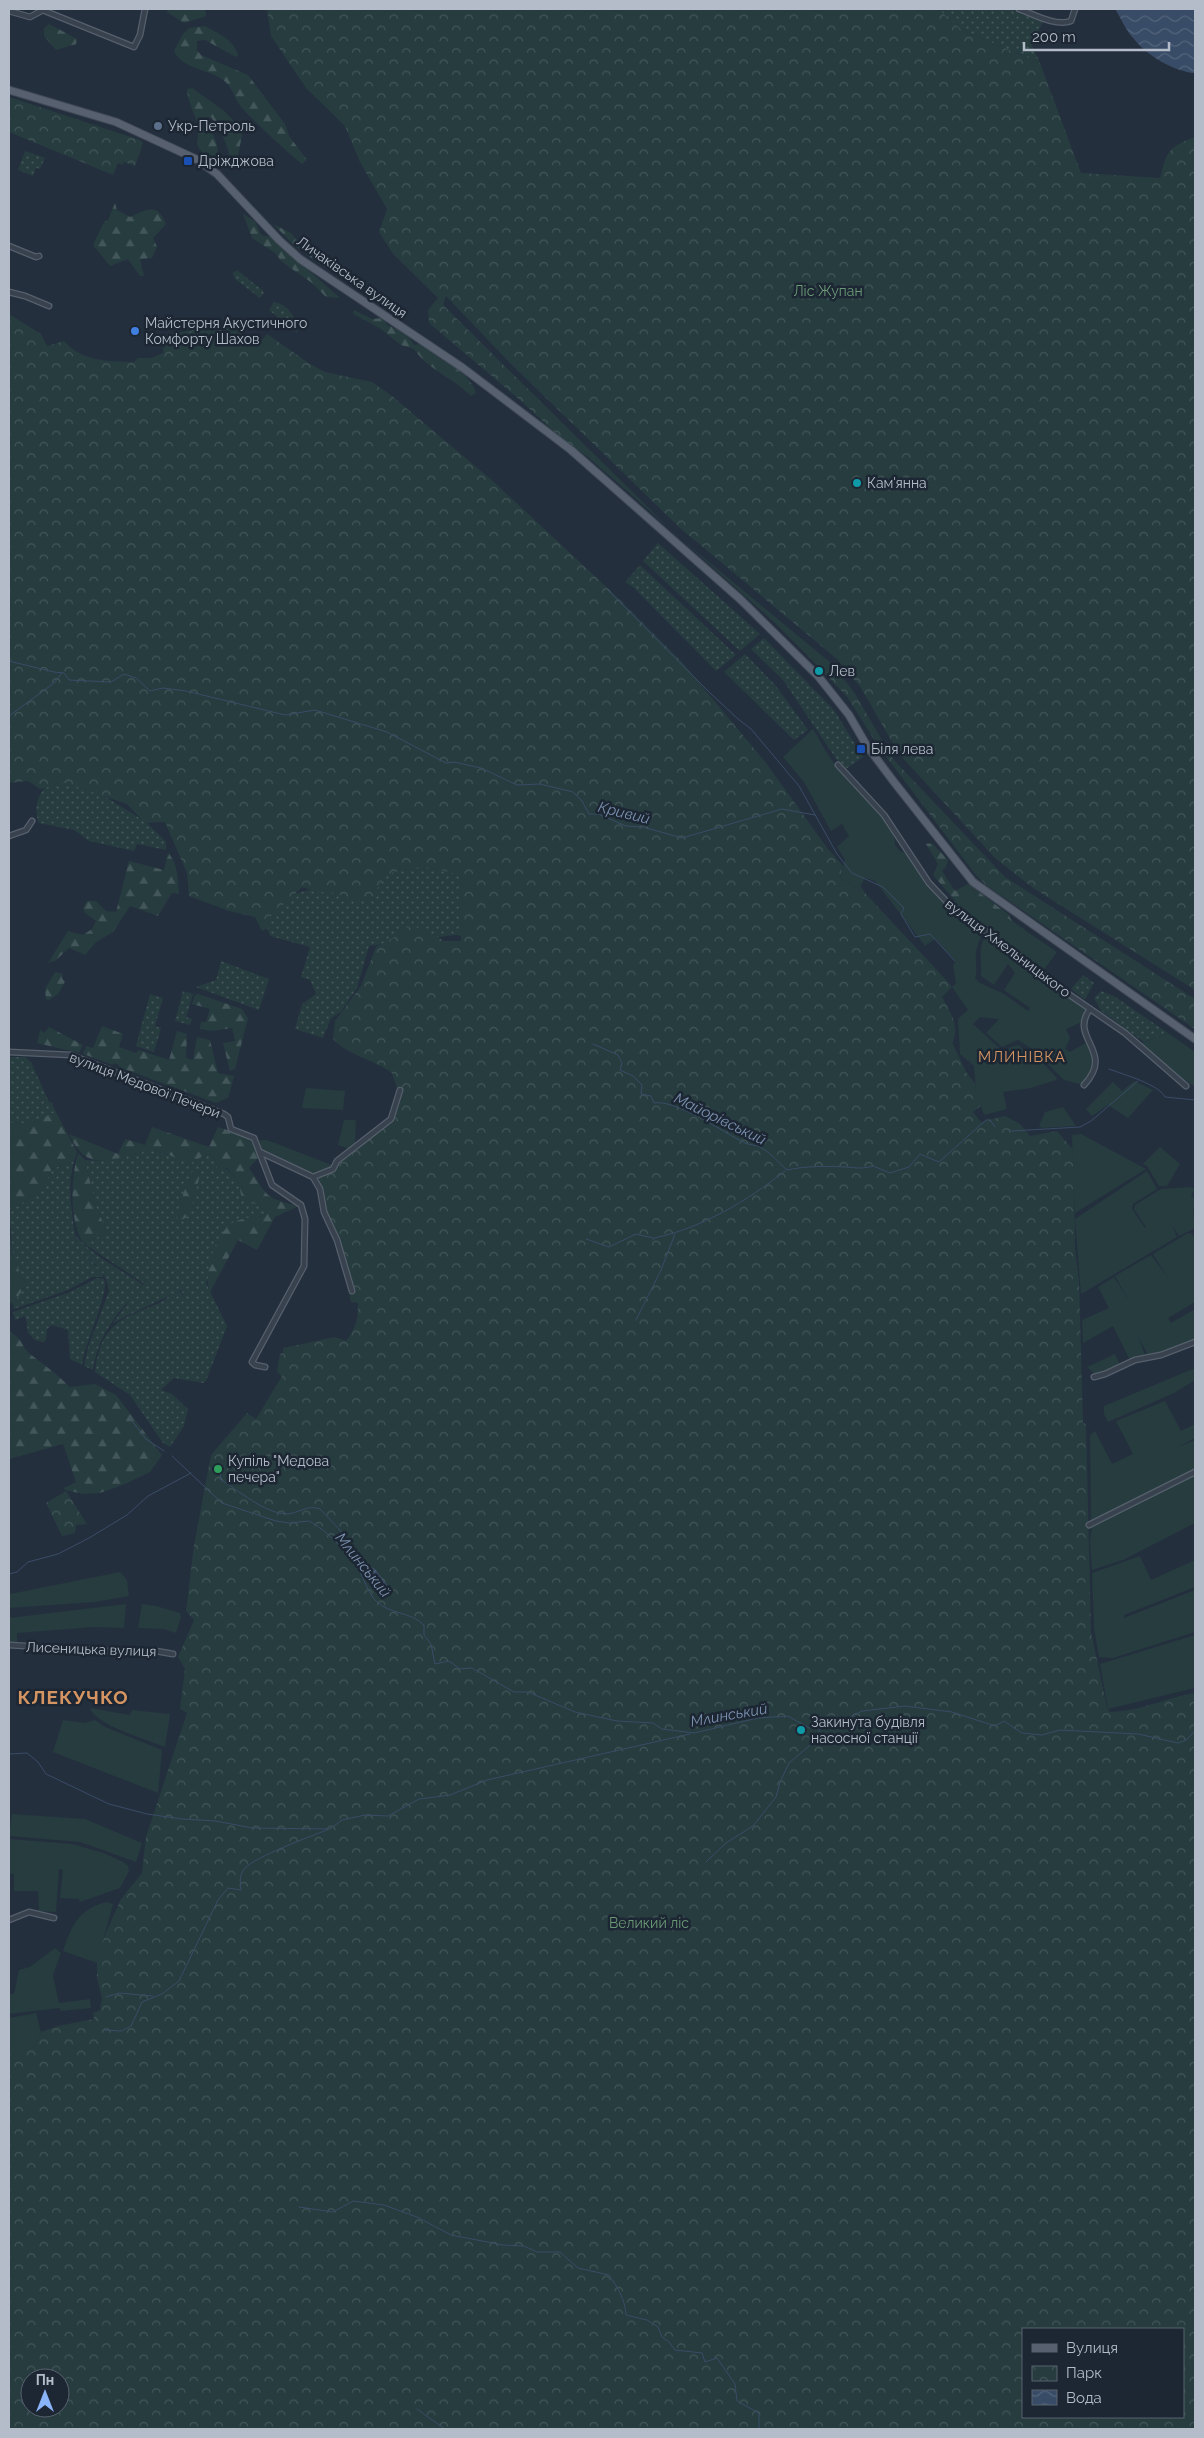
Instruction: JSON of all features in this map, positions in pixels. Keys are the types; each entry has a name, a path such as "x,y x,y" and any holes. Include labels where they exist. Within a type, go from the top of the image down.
{"main road":[{"name":"Личаківська вулиця","path":"9,90 120,124 204,164 222,178 278,240 300,259 457,364 571,450 710,572 818,676 849,715 867,746 894,782 973,882 1195,1039"}],"street":[{"path":"9,10 30,17 42,9 134,47 140,35 144,9"},
{"path":"1019,9 1065,22 1071,21 1075,9"},
{"path":"9,246 36,257 39,256"},
{"path":"9,292 25,296 49,306"},
{"name":"вулиця Хмельницького","path":"838,764 884,815 935,890 958,912 1124,1033 1186,1086"},
{"path":"9,836 26,830 32,821"},
{"path":"1084,1085 1092,1076 1096,1061 1083,1025 1085,1016 1090,1009"},
{"name":"вулиця Медової Печери","path":"9,1052 71,1055 226,1115 231,1129 254,1138 272,1185 300,1205 305,1219 304,1266 252,1362 255,1366 265,1367"},
{"path":"352,1290 338,1240 324,1212 320,1190 313,1177 333,1169 337,1161 391,1119 400,1090"},
{"name":"вулиця Медової Печери","path":"260,1152 313,1177"},
{"path":"1094,1377 1135,1360 1161,1355 1195,1342"},
{"path":"1088,1525 1195,1472"},
{"name":"Лисеницька вулиця","path":"9,1645 116,1651 156,1651 173,1654"},
{"path":"9,1920 29,1912 54,1918"}],"green space":[{"path":"168,9 205,9 206,16 184,23 167,12"},
{"name":"Ліс Жупан","path":"267,9 938,9 962,30 1040,63 1081,173 1160,178 1170,151 1174,147 1195,137 1195,990 1033,888 995,858 899,754 861,688 837,659 680,528 510,363 446,296 443,305 670,529 588,457 561,438 520,400 429,323 428,310 438,298 393,254 379,232 387,209 360,162 345,126 306,88 271,36"},
{"path":"938,9 1010,9 1043,21 1032,46 1040,63 962,30"},
{"path":"49,24 77,39 76,44 56,50 44,36 44,28"},
{"path":"205,26 229,41 236,49 238,55 236,57 205,40 197,41 197,50 201,55 248,75 285,124 289,136 307,160 302,164 242,108 228,84 214,75 188,65 178,57 174,51 183,34 189,28"},
{"path":"192,88 223,110 243,130 237,161 230,160 225,143 211,117 207,119 216,142 221,165 208,161 197,145 198,128 187,94 187,89"},
{"path":"9,97 140,140 143,143 135,166 124,162 122,165 118,163 113,175 9,132"},
{"path":"25,151 45,158 40,169 36,168 33,176 18,170"},
{"path":"115,203 117,210 130,217 146,210 155,210 163,217 166,224 153,238 157,247 152,258 140,259 144,276 140,276 128,259 110,266 93,245 104,222 108,220"},
{"path":"243,214 255,221 261,235 271,237 340,298 326,297 312,283 282,262 275,253 252,238"},
{"path":"273,224 291,233 297,240 310,243 340,269 340,273 333,273 296,247"},
{"path":"237,270 262,290 264,293 260,298 235,279 233,273"},
{"path":"274,302 279,303 292,313 297,323 297,333 269,310"},
{"path":"354,310 372,319 383,318 387,325 406,335 414,345 420,344 444,359 461,371 473,385 476,393 471,396 426,363 414,349 401,345 381,329 353,314"},
{"name":"Великий ліс","path":"9,314 41,334 47,346 64,341 71,348 87,357 114,361 134,362 138,358 152,358 163,353 165,335 214,326 231,327 259,344 267,334 310,364 325,372 372,382 392,396 494,482 614,594 681,661 766,763 828,849 843,866 840,878 859,889 860,885 865,893 952,987 942,997 955,1025 952,1042 966,1072 988,1100 973,1112 981,1122 1005,1116 1020,1124 1030,1136 1057,1131 1074,1151 1075,1249 1079,1281 1083,1423 1086,1424 1091,1632 1107,1707 1110,1712 1132,1710 1195,1693 1195,2429 9,2429 9,2049 29,2049 34,2047 41,2032 58,2026 94,2019 93,2013 100,2010 102,1998 97,1978 97,1953 121,1899 142,1873 146,1837 187,1713 180,1709 185,1669 178,1657 194,1620 186,1611 194,1545 211,1455 247,1413 256,1419 282,1376 277,1372 283,1348 335,1337 346,1341 357,1319 358,1303 351,1302 341,1254 322,1212 318,1174 332,1167 333,1161 390,1119 398,1091 392,1073 346,1050 333,1039 335,1021 361,986 376,947 393,938 407,927 423,928 444,941 461,941 461,876 431,868 415,868 396,872 385,875 372,898 357,903 336,893 317,892 302,887 268,919 272,926 262,931 255,917 229,911 189,896 187,873 165,822 145,823 127,804 65,783 40,789 28,781 9,783"},
{"path":"683,540 832,664 854,692 893,759 1005,877 1195,999 1195,1029 986,885 976,875 878,746 848,698 774,622"},
{"path":"658,543 760,634 740,651 643,561"},
{"path":"640,565 736,655 716,671 633,587 625,582"},
{"path":"764,638 834,710 863,757 846,769 837,760 783,680 751,649"},
{"path":"745,654 776,686 808,730 794,740 724,672"},
{"path":"813,729 834,763 881,814 894,835 895,845 900,851 908,854 937,896 940,895 980,928 975,978 980,983 1004,994 1028,1011 1030,1008 1004,990 1015,973 1008,964 994,985 981,976 981,949 987,934 1087,1011 1082,1022 1066,1029 1070,1038 1065,1049 1070,1052 1087,1042 1091,1054 1092,1069 1086,1079 1080,1084 1064,1080 1035,1051 1018,1040 1002,1047 986,1033 999,1019 980,1017 973,1024 1005,1053 1010,1047 1019,1045 1034,1062 1036,1063 1040,1060 1057,1078 1056,1080 1031,1088 1003,1092 1007,1109 984,1115 976,1093 974,1066 960,1054 958,1019 968,1010 952,987 956,983 953,965 956,961 935,939 925,946 875,881 865,878 859,889 840,878 845,860 837,847 849,836 842,824 831,831 804,782 783,757"},
{"path":"52,781 88,786 146,822 166,842 166,850 137,844 134,851 89,841 74,830 39,823 37,817 38,800 43,790"},
{"path":"932,843 948,860 946,867 942,871 955,891 968,884 1008,914 1012,921 1026,931 957,903 933,875 938,864 926,844"},
{"path":"168,852 176,867 179,894 172,893 158,916 130,906 113,932 96,942 85,955 69,948 55,961 48,963 68,931 83,935 92,929 96,921 85,913 83,909 87,901 96,901 106,911 116,912 129,861 164,870"},
{"path":"409,856 481,881 472,937 455,935 369,946 357,988 341,1012 331,1018 323,1038 295,1029 302,1004 316,994 310,980 301,977 310,947 270,936 260,910 281,897 382,872"},
{"path":"969,888 984,902 1057,952 1043,971 952,903"},
{"path":"221,961 269,979 259,1010 196,987 216,980"},
{"path":"55,972 63,974 62,978 65,982 58,994 49,1000 46,999 45,989"},
{"path":"1083,975 1094,983 1085,1000 1071,989"},
{"path":"183,991 193,994 186,1017 192,1019 190,1025 175,1021"},
{"path":"1101,991 1114,996 1168,1033 1144,1042 1101,1011 1094,998"},
{"path":"150,994 163,998 155,1026 161,1028 154,1052 136,1046"},
{"path":"198,994 242,1009 248,1018 235,1069 230,1071 223,1043 235,1041 232,1028 212,1031 200,1029 201,1022 206,1022 210,1009 192,1004 195,995"},
{"path":"102,1026 123,1034 119,1047 136,1053 139,1050 169,1060 177,1031 187,1034 186,1058 193,1060 197,1037 210,1040 218,1073 234,1076 228,1098 216,1103 119,1067 119,1065 114,1063 113,1065 83,1054 86,1046 93,1048"},
{"path":"49,1027 83,1045 79,1053 37,1043 40,1030 44,1033"},
{"path":"1168,1033 1195,1052 1195,1087 1168,1068 1140,1044"},
{"path":"9,1057 25,1057 31,1062 49,1102 52,1103 56,1112 27,1124 13,1122 9,1125"},
{"path":"1134,1081 1153,1090 1128,1118 1108,1105 1092,1116 1086,1109 1113,1082 1122,1091"},
{"path":"306,1088 345,1091 343,1110 302,1108"},
{"path":"1063,1107 1076,1126 1042,1128 1039,1126 1045,1112"},
{"path":"56,1112 77,1152 74,1161 52,1169 41,1191 9,1211 9,1125 13,1122 27,1124"},
{"path":"344,1120 356,1120 355,1143 349,1149 338,1145"},
{"path":"152,1127 209,1147 218,1127 249,1137 259,1157 249,1168 264,1190 272,1198 299,1206 275,1217 257,1250 238,1240 210,1292 208,1274 210,1263 217,1242 223,1233 229,1225 236,1221 267,1215 260,1207 241,1195 236,1180 227,1168 217,1171 217,1165 212,1154 203,1156 191,1163 156,1151 114,1159 94,1160 85,1156 77,1148 69,1134 118,1154 125,1139 145,1145"},
{"path":"1081,1134 1146,1169 1075,1213 1072,1135"},
{"path":"260,1140 267,1140 332,1165 332,1167 313,1175 261,1151"},
{"path":"1160,1147 1180,1164 1167,1186 1159,1186 1147,1166 1143,1164"},
{"path":"153,1150 191,1163 203,1156 212,1154 217,1165 223,1167 234,1176 241,1195 260,1207 267,1215 237,1220 206,1283 227,1326 206,1381 203,1383 174,1378 161,1390 172,1394 188,1409 184,1426 170,1447 163,1443 130,1395 95,1372 102,1343 114,1326 133,1314 172,1295 113,1323 132,1297 106,1331 98,1349 93,1370 84,1366 88,1347 109,1291 108,1284 102,1272 94,1263 79,1249 100,1270 104,1277 92,1277 68,1290 14,1309 13,1304 26,1285 13,1258 9,1211 41,1191 52,1169 74,1161 70,1193 77,1247 76,1236 83,1243 108,1233 96,1207 85,1160 99,1161","holes":["83,1243 143,1283 152,1273 140,1288 142,1284 98,1256"]},
{"path":"78,1153 85,1160 96,1207 108,1233 83,1243 78,1234 73,1211 74,1174"},
{"path":"201,1170 190,1213 180,1220 177,1218 178,1212 189,1177 192,1172"},
{"path":"1147,1171 1157,1189 1133,1204 1132,1209 1145,1228 1134,1209 1135,1205 1161,1189 1191,1187 1195,1189 1191,1195 1195,1200 1193,1211 1195,1228 1179,1236 1172,1225 1177,1237 1081,1294 1075,1219"},
{"path":"9,1225 13,1258 26,1285 13,1304 9,1302"},
{"path":"1188,1233 1192,1234 1195,1239 1195,1302 1168,1318 1171,1323 1195,1309 1195,1340 1151,1356 1148,1355 1138,1336 1145,1355 1130,1360 1113,1326 1083,1343 1082,1320 1109,1308 1098,1287 1114,1277 1129,1301 1115,1276 1151,1255 1168,1278 1153,1254"},
{"path":"97,1278 104,1279 105,1286 82,1365 70,1359 68,1330 52,1325 47,1329 46,1340 43,1342 35,1340 28,1333 24,1316 15,1320 13,1312 70,1292"},
{"path":"9,1331 17,1337 30,1354 70,1387 95,1384 116,1395 162,1455 150,1472 100,1493 83,1494 65,1490 64,1488 76,1482 63,1444 9,1459"},
{"path":"1115,1354 1120,1365 1095,1374 1087,1367"},
{"path":"1195,1368 1195,1380 1174,1393 1108,1422 1104,1414 1104,1406"},
{"path":"1165,1401 1181,1431 1195,1424 1195,1438 1178,1447 1195,1440 1195,1471 1091,1521 1090,1435 1095,1431 1112,1464 1133,1454 1116,1421"},
{"path":"1195,1474 1195,1523 1123,1560 1092,1570 1090,1541 1092,1525"},
{"path":"66,1491 87,1524 76,1525 75,1533 62,1536 46,1503"},
{"path":"1140,1556 1151,1580 1195,1560 1195,1587 1124,1615 1124,1618 1195,1590 1195,1632 1113,1658 1099,1657 1094,1628 1092,1573"},
{"path":"120,1572 127,1580 129,1596 95,1602 9,1608 10,1592 10,1594"},
{"path":"126,1604 124,1628 94,1627 17,1633 17,1643 9,1643 9,1618"},
{"path":"142,1604 180,1613 181,1617 176,1633 164,1629 138,1628"},
{"path":"1195,1635 1195,1688 1108,1709 1100,1664"},
{"path":"90,1708 130,1715 132,1710 170,1714 165,1747 111,1726 94,1714"},
{"path":"63,1720 84,1723 95,1720 105,1727 162,1750 158,1793 53,1752"},
{"path":"12,1814 85,1819 142,1843 136,1862 80,1842 9,1836"},
{"path":"9,1839 72,1844 104,1853 123,1862 128,1866 129,1871 120,1888 80,1902 79,1899 60,1898 63,1870 59,1869 56,1912 39,1911 38,1891 14,1891 14,1874 9,1873"},
{"path":"106,1902 113,1904 97,1963 63,1951 69,1934 77,1920 89,1909"},
{"path":"55,1948 61,1953 53,1975 59,2003 90,1999 91,2008 61,2011 59,2008 9,2014 9,1994 14,1994 19,1970 30,1967"},
{"path":"36,2013 41,2032 34,2047 29,2049 9,2049 9,2018"}],"water":[{"path":"1115,9 1195,9 1195,73 1179,70 1153,57 1128,32"},
{"path":"367,1567 374,1568 388,1586 384,1594 378,1594 364,1573"}],"waterway":[{"path":"608,590 707,690 751,729 799,786 837,854 852,873 883,887 904,908 901,914 915,937 930,934 955,961"},
{"name":"Кривий","path":"9,661 64,673 69,680 111,682 124,674 136,678 150,691 163,688 186,691 285,715 315,710 387,732 446,763 454,762 481,768 517,785 540,784 573,792 582,801 589,814 598,814 626,826 643,827 682,838 782,809 815,815"},
{"path":"9,716 54,683 62,673"},
{"name":"Майорівський","path":"593,1044 618,1055 622,1063 620,1070 633,1076 642,1085 641,1094 651,1096 654,1103 663,1103 687,1111 745,1143 764,1149 787,1170 816,1167 866,1168 873,1166 890,1173 909,1167 920,1154 939,1162 986,1120 990,1120 995,1127"},
{"path":"1109,1069 1148,1084 1156,1088 1165,1097 1195,1100"},
{"name":"Майорівський","path":"1011,1131 1080,1127 1091,1121 1138,1081"},
{"path":"653,1240 654,1238 689,1228 723,1212 740,1203 785,1171"},
{"path":"586,1239 609,1247 636,1234 653,1238"},
{"path":"636,1320 661,1270 675,1234"},
{"name":"Млинський","path":"129,1417 146,1439 164,1451"},
{"name":"Млинський","path":"172,1456 222,1503 276,1521 289,1523 309,1521 316,1525 338,1544 351,1559 376,1601 387,1609 413,1617 424,1625 424,1635 431,1644 435,1664 449,1661 460,1669 472,1668 514,1692 528,1692 575,1712 617,1721 653,1723 662,1729 694,1733 758,1718 788,1716 809,1728 840,1722 862,1711 905,1706 952,1712 995,1726 1004,1721 1022,1733 1042,1735 1060,1730 1138,1734 1178,1743 1186,1740 1195,1731"},
{"name":"Млинський","path":"219,1464 220,1479 269,1510 290,1514 307,1508 320,1509 339,1529 366,1569"},
{"name":"Млинський","path":"218,1469 216,1472 221,1470"},
{"path":"9,1574 17,1572 28,1562 58,1554 89,1538 127,1515 148,1496 191,1473"},
{"path":"706,1862 726,1843 753,1826 776,1797 780,1782 789,1763 815,1741 821,1726"},
{"path":"9,1754 27,1753 38,1762 46,1774 109,1804 147,1814 215,1821 253,1828 330,1829 342,1820 365,1815 388,1816 419,1799 450,1795 487,1780 690,1734"},
{"path":"104,2030 121,2031 131,2026 142,2002 162,1994 179,1981 218,1900 228,1888 241,1890 240,1881 245,1868 260,1858 327,1830"},
{"path":"106,1997 119,1993 153,1996"},
{"path":"299,2207 333,2212 353,2201 384,2205 417,2217 451,2235 503,2245 524,2246 537,2252 560,2252 578,2268 609,2275 620,2294 626,2315 647,2320 658,2327 662,2337 675,2350 702,2353 705,2362 717,2358 735,2384 737,2401 759,2413 759,2429"},
{"path":"417,2409 445,2429"}],"place":[{"name":"Укр-Петроль","path":"158,126"},
{"name":"Дріжджова","path":"188,161"},
{"name":"Майстерня Акустичного Комфорту Шахов","path":"135,331"},
{"name":"Кам'янна","path":"857,483"},
{"name":"Лев","path":"819,671"},
{"name":"Бiля лева","path":"861,749"},
{"name":"Купіль \"Медова печера\"","path":"218,1469"},
{"name":"Закинута будівля насосної станції","path":"801,1730"}],"district":[{"name":"МЛИНІВКА","path":"1022,1057"},
{"name":"КЛЕКУЧКО","path":"73,1697"}]}
